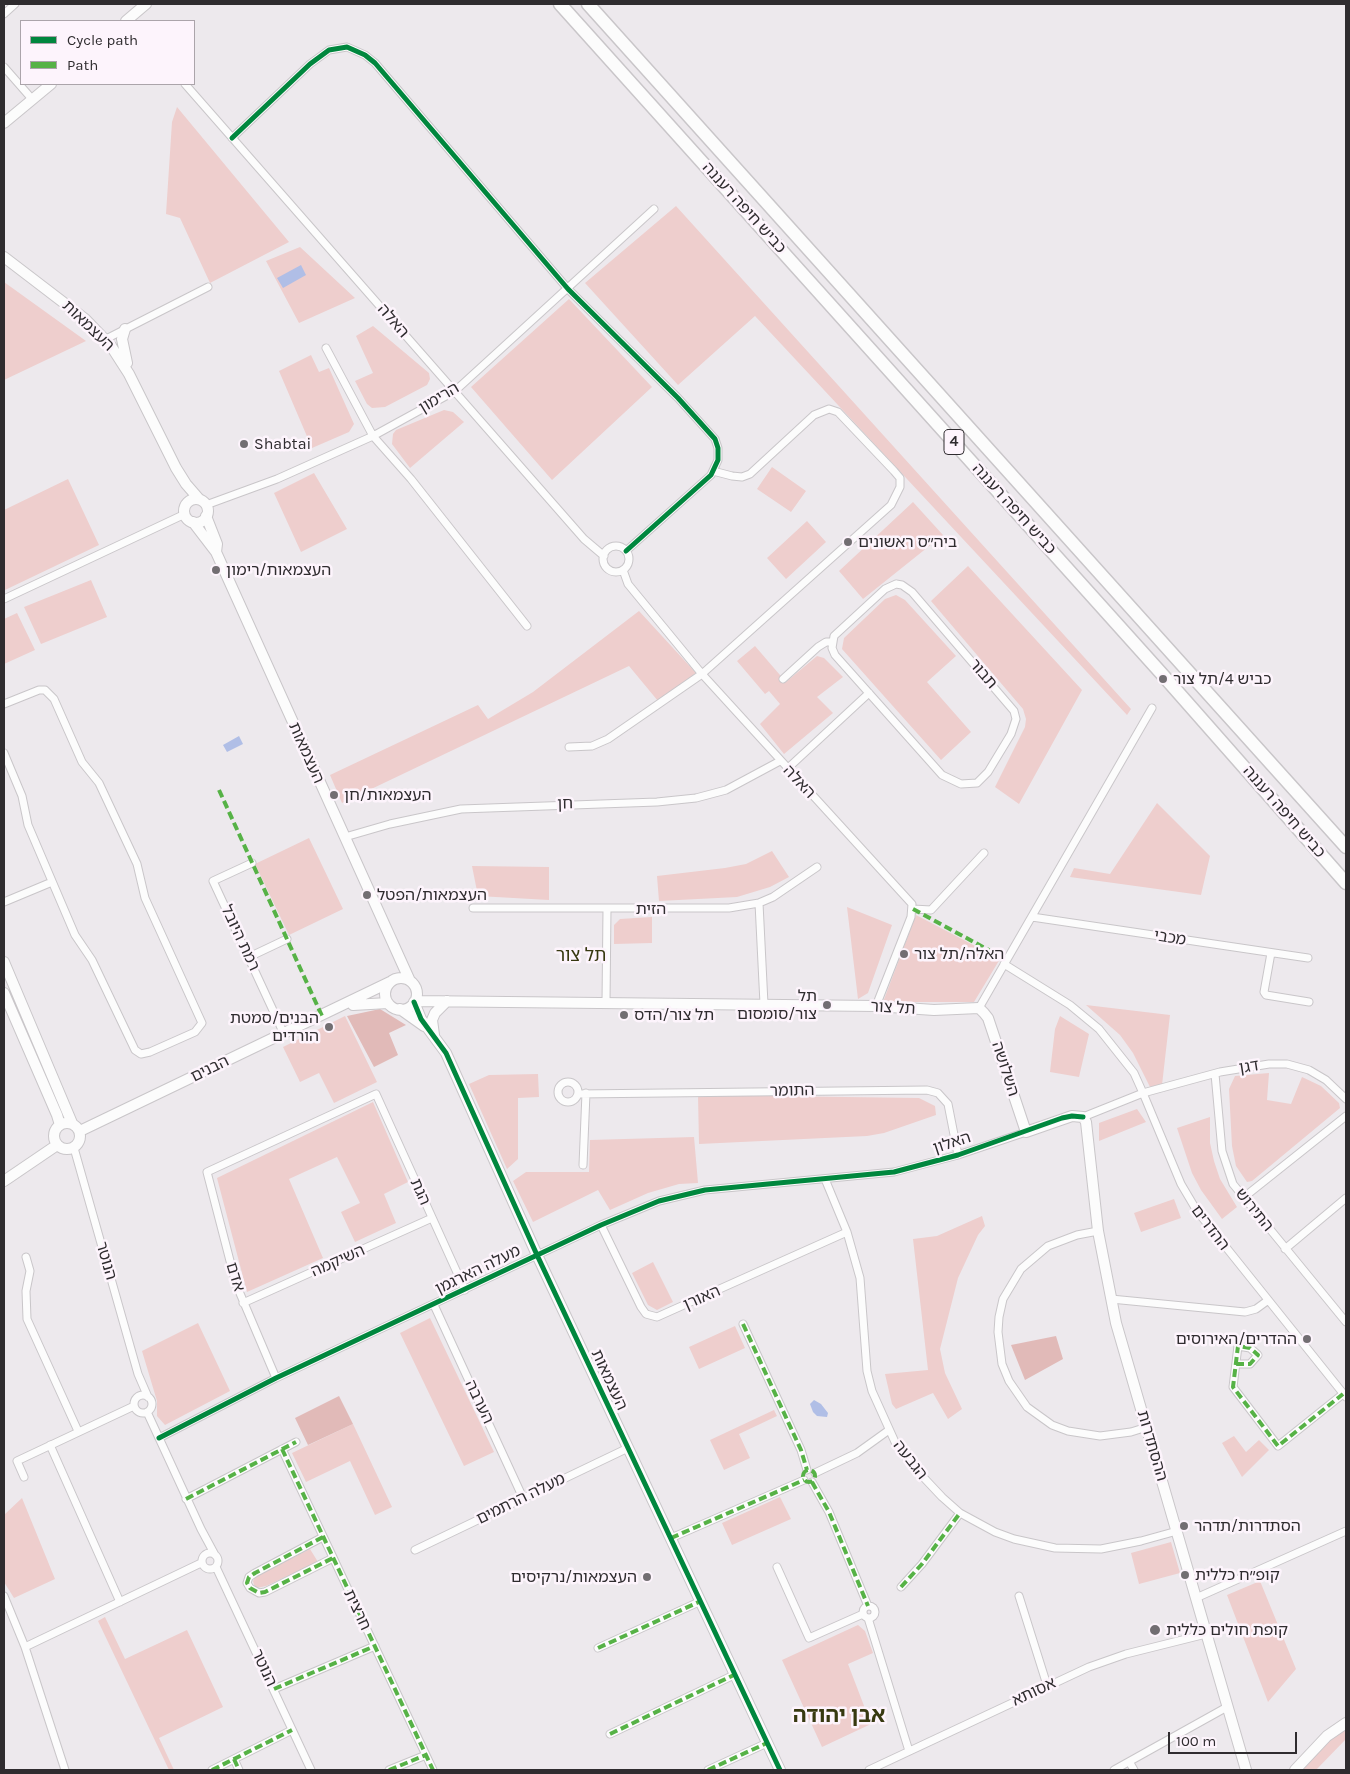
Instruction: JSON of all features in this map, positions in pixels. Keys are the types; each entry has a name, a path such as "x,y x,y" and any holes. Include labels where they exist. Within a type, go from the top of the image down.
{"highway":[{"name":"כביש חיפה רעננה","path":"560,4 1162,673 1346,883"},
{"name":"כביש חיפה רעננה","path":"588,4 1346,847"}],"street":[{"path":"4,14 15,4"},
{"path":"129,20 146,4"},
{"path":"232,138 320,56 337,48 347,47 356,50 375,63 568,289 678,398 715,439 718,448 718,460 704,483 626,551"},
{"path":"4,67 32,99"},
{"path":"4,123 50,85"},
{"name":"האלה","path":"186,85 584,539 604,556"},
{"name":"הרימון","path":"202,502 277,479 373,436 455,391 654,209"},
{"name":"העצמאות","path":"4,257 65,302 106,339 129,374 176,468 186,484 202,502"},
{"path":"106,339 208,287"},
{"path":"125,329 122,340 129,374"},
{"path":"326,348 373,436 411,479 527,626"},
{"path":"569,747 592,746 608,739 702,674 891,505 900,487 900,478 894,471 838,412 829,409 814,415 750,474 742,477 713,471"},
{"name":"העצמאות","path":"176,468 185,510"},
{"path":"4,599 185,510 192,500 202,502 206,516 202,521 193,522 185,510"},
{"name":"העצמאות","path":"206,516 216,544 216,552"},
{"name":"העצמאות","path":"193,522 216,552 412,984"},
{"path":"612,547 620,547 626,551 629,562 623,570 616,572 608,570 604,563 604,556 612,547"},
{"name":"האלה","path":"623,570 628,584 702,674 787,769 903,892 912,904 913,910"},
{"name":"תבור","path":"896,584 902,585 912,592 1002,695 1016,719 1011,734 988,772 976,782 961,784 942,775 869,693 835,655 831,642 834,636 885,589 896,584"},
{"path":"784,679 818,647 826,642 831,642"},
{"path":"4,704 38,690 45,690 54,699 82,762 100,783 138,864 145,898 199,1014 202,1023 199,1028 150,1052 141,1054 134,1050 92,960 74,935 28,825 22,796 4,753"},
{"path":"787,769 869,693"},
{"path":"979,1008 1152,708"},
{"name":"חן","path":"345,836 390,824 480,807 657,802 696,798 726,790 780,761"},
{"path":"876,1006 913,910 931,910 984,853"},
{"name":"רמת היובל","path":"252,863 213,881 284,1034"},
{"name":"הזית","path":"474,908 715,909 759,902 790,887 817,867"},
{"path":"4,902 52,882"},
{"path":"759,902 764,1004"},
{"path":"606,1002 607,909"},
{"name":"מכבי","path":"1032,917 1308,958"},
{"path":"248,957 287,939"},
{"name":"העצמאות","path":"393,980 398,972 398,953"},
{"path":"1271,953 1264,992 1266,995 1309,1002"},
{"path":"4,962 72,1123 80,1131 79,1143 74,1148 66,1150 57,1145 54,1136 60,1125"},
{"name":"ההדרים","path":"1004,964 1070,1005 1099,1029 1134,1074 1187,1197 1267,1301 1345,1395"},
{"path":"393,980 412,984 414,1001 409,1007 400,1009 388,1002 385,992 393,980"},
{"name":"הבנים","path":"80,1131 393,980"},
{"name":"תל צור","path":"412,984 426,996 460,1002"},
{"path":"4,993 60,1125"},
{"name":"העצמאות","path":"414,1001 446,1054 537,1255 780,1770"},
{"name":"תל צור","path":"414,1001 764,1004 876,1006 934,1010 979,1008"},
{"name":"הבנים","path":"340,1007 388,1002"},
{"path":"431,1032 435,1013 447,1002"},
{"name":"השלושה","path":"979,1008 988,1018 1026,1132"},
{"name":"העצמאות","path":"400,1009 431,1032"},
{"name":"דגן","path":"1143,1093 1216,1074 1269,1064 1286,1064 1309,1070 1326,1080 1346,1099"},
{"name":"התירוש","path":"1216,1074 1222,1151 1233,1184 1346,1322"},
{"name":"התומר","path":"583,1165 582,1093 927,1090 938,1093 948,1104 958,1155"},
{"path":"1083,1117 1143,1093"},
{"name":"הגת","path":"207,1172 376,1094 465,1290"},
{"name":"האלון","path":"825,1179 894,1172 958,1155 1062,1118 1072,1116 1083,1117"},
{"path":"1243,1198 1346,1116"},
{"name":"ההסתדרות","path":"1083,1117 1088,1132 1098,1231 1111,1299 1246,1770"},
{"path":"60,1125 72,1123"},
{"path":"4,1181 57,1145"},
{"name":"הנוטר","path":"74,1148 138,1374 148,1397"},
{"name":"אדם","path":"207,1172 236,1284 276,1378"},
{"name":"מעלה הארגמן","path":"159,1438 276,1378 601,1225 659,1201 689,1193 825,1179"},
{"name":"הגבעה","path":"825,1179 847,1232 860,1278 868,1371 872,1391 888,1430 910,1463 942,1497 960,1512 995,1532 1014,1539 1055,1548 1101,1549 1177,1531"},
{"path":"1285,1249 1346,1198"},
{"name":"השיקמה","path":"243,1303 432,1218"},
{"name":"האורן","path":"601,1225 641,1307 646,1314 657,1317 847,1232"},
{"path":"1098,1231 1077,1235 1048,1246 1021,1269 1003,1300 999,1317 998,1339 1002,1364 1009,1381 1022,1402 1040,1418 1052,1425 1068,1431 1100,1436 1131,1432 1147,1427"},
{"path":"26,1258 30,1271 26,1299 27,1319 78,1431"},
{"path":"1111,1299 1246,1312 1256,1309 1267,1301"},
{"name":"הערבה","path":"434,1305 523,1498"},
{"path":"743,1324 801,1450 807,1470"},
{"path":"1236,1364 1233,1388 1278,1446 1345,1395"},
{"name":"הנוטר","path":"137,1398 138,1374"},
{"path":"24,1477 17,1461 134,1406 137,1398 142,1396 148,1397 152,1404 147,1412"},
{"path":"134,1406 139,1412 147,1412"},
{"path":"147,1412 201,1530 218,1559 216,1567 206,1569 202,1560 205,1549 201,1530"},
{"path":"807,1470 815,1473 857,1454 888,1430"},
{"path":"186,1498 296,1442"},
{"path":"50,1446 120,1602"},
{"name":"מעלה הרתמים","path":"415,1550 628,1448"},
{"name":"חרצית","path":"282,1449 433,1770"},
{"path":"804,1480 803,1475 807,1470"},
{"path":"812,1482 815,1479 815,1473"},
{"path":"671,1538 804,1480 812,1482 828,1512 868,1606 874,1608 875,1612 872,1618 865,1616 809,1638 777,1567"},
{"path":"901,1587 922,1564 960,1512"},
{"path":"1196,1598 1346,1531"},
{"path":"323,1537 254,1572 247,1583 250,1588 258,1593 265,1592 333,1558"},
{"path":"25,1648 202,1560 207,1553 215,1555"},
{"name":"הנוטר","path":"216,1567 311,1770"},
{"path":"4,1596 25,1648 65,1770"},
{"path":"1019,1596 1047,1685"},
{"path":"598,1648 701,1601"},
{"path":"868,1606 864,1608 865,1616 909,1751"},
{"name":"אסותא","path":"869,1770 1047,1685 1117,1657 1206,1634"},
{"path":"274,1690 374,1646"},
{"path":"610,1734 736,1674"},
{"path":"1114,1770 1130,1763 1227,1707"},
{"path":"1295,1770 1327,1736 1346,1723"},
{"path":"212,1770 292,1730"},
{"path":"708,1770 767,1743"},
{"path":"389,1770 426,1755"},
{"path":"234,1759 239,1770"},
{"path":"1130,1763 1134,1770"}],"shaded area":[{"path":"177,107 289,242 210,283 180,218 166,214 172,122"},
{"path":"676,206 1131,709 1127,715 755,316 678,385 585,283"},
{"path":"300,247 355,298 299,323 266,261"},
{"path":"4,282 86,341 4,380"},
{"path":"569,299 652,387 552,480 471,387"},
{"path":"373,326 429,373 430,379 427,385 385,407 372,408 367,404 355,381 373,373 356,336"},
{"path":"311,355 319,372 329,368 354,424 349,432 312,448 279,371"},
{"path":"444,410 453,412 464,422 410,468 392,444 393,434 396,430"},
{"path":"772,467 806,491 791,512 757,489"},
{"path":"314,473 347,529 301,552 274,493"},
{"path":"68,479 99,545 5,590 4,510"},
{"path":"913,502 943,535 863,599 839,571"},
{"path":"807,521 826,542 786,579 767,558"},
{"path":"968,566 1082,690 1019,804 995,787 1025,727 1026,719 1023,709 931,601"},
{"path":"91,580 107,617 41,644 24,607"},
{"path":"896,595 905,600 956,656 927,682 971,732 941,760 842,649 844,638 885,599"},
{"path":"639,611 696,673 658,701 629,666 342,803 330,775 478,705 488,719 533,692"},
{"path":"17,613 35,650 4,664 4,619"},
{"path":"755,646 786,682 817,656 824,658 843,677 817,697 833,713 784,754 760,724 780,704 769,691 765,694 737,661"},
{"path":"1157,803 1210,856 1201,895 1070,877 1074,868 1110,874"},
{"path":"309,838 343,909 289,935 255,864"},
{"path":"772,851 789,877 770,887 737,897 659,901 657,876 746,864"},
{"path":"472,866 549,867 549,900 478,896"},
{"path":"847,907 892,925 868,993 858,999"},
{"path":"916,915 1000,959 974,1002 883,1002"},
{"path":"652,917 652,943 614,944 614,925 620,919"},
{"path":"1086,1005 1170,1015 1162,1085 1150,1087 1133,1053 1120,1035"},
{"path":"380,1009 406,1025 389,1033 398,1055 374,1067 347,1016"},
{"path":"345,1016 377,1082 334,1103 319,1073 300,1082 283,1047"},
{"path":"1060,1016 1089,1034 1079,1077 1050,1072 1055,1029"},
{"path":"1269,1073 1267,1100 1291,1104 1302,1077 1321,1086 1339,1103 1340,1108 1252,1181 1247,1182 1236,1166 1232,1146 1229,1089 1235,1076"},
{"path":"538,1074 539,1097 518,1098 518,1159 507,1169 469,1084 489,1075"},
{"path":"698,1095 919,1098 935,1106 936,1115 884,1133 867,1136 699,1144"},
{"path":"373,1102 408,1182 384,1194 396,1223 355,1242 341,1212 360,1203 337,1157 289,1179 323,1258 247,1292 217,1178"},
{"path":"1137,1109 1146,1122 1099,1141 1099,1123"},
{"path":"1210,1117 1210,1143 1214,1161 1220,1179 1237,1207 1222,1219 1201,1190 1192,1173 1177,1128"},
{"path":"694,1137 698,1183 679,1184 648,1193 610,1210 598,1190 533,1222 513,1181 526,1172 589,1172 590,1140"},
{"path":"1174,1199 1181,1218 1141,1232 1134,1213"},
{"path":"982,1216 985,1226 978,1235 958,1278 940,1349 945,1373 962,1409 948,1419 933,1393 896,1409 892,1404 885,1374 928,1370 913,1239 937,1236"},
{"path":"653,1262 673,1302 657,1310 648,1305 632,1273"},
{"path":"430,1318 494,1452 464,1466 400,1333"},
{"path":"198,1323 230,1391 165,1425 157,1416 157,1401 142,1351"},
{"path":"735,1326 745,1348 699,1369 689,1347"},
{"path":"1056,1336 1063,1359 1025,1380 1011,1345"},
{"path":"339,1396 353,1424 308,1445 295,1418"},
{"path":"774,1410 777,1416 739,1434 750,1458 724,1470 710,1440"},
{"path":"353,1424 392,1507 375,1515 350,1461 306,1482 292,1453"},
{"path":"1234,1436 1246,1452 1259,1440 1269,1450 1242,1477 1222,1443"},
{"path":"780,1497 791,1519 732,1545 722,1523"},
{"path":"22,1498 55,1579 14,1598 4,1582 4,1515"},
{"path":"1171,1542 1180,1573 1139,1584 1131,1553"},
{"path":"310,1549 318,1562 266,1586 257,1588 254,1585 253,1581 256,1576"},
{"path":"1260,1581 1296,1669 1268,1702 1227,1595"},
{"path":"105,1617 125,1659 187,1630 223,1707 159,1738 174,1770 169,1770 98,1621"},
{"path":"858,1625 865,1631 873,1653 848,1664 871,1724 822,1747 782,1660"},
{"path":"1346,1726 1346,1739 1316,1770 1302,1769 1327,1742"}],"water":[{"path":"301,265 306,275 283,288 277,278"},
{"path":"239,736 243,744 227,752 223,745"},
{"path":"814,1400 821,1404 828,1413 827,1417 817,1416 813,1412 810,1404"}],"marked path":[{"path":"219,790 322,1016"},
{"path":"913,909 1007,960"},
{"path":"743,1324 801,1450 807,1470"},
{"path":"1236,1364 1250,1364 1258,1355 1250,1348 1238,1346 1233,1387 1278,1446 1343,1394"},
{"path":"186,1499 296,1442"},
{"path":"282,1449 433,1770"},
{"path":"807,1470 811,1470 815,1476 811,1482 807,1482 803,1478 803,1474 807,1470"},
{"path":"671,1538 804,1480"},
{"path":"812,1482 829,1512 868,1606"},
{"path":"901,1587 922,1564 960,1513"},
{"path":"323,1537 255,1573 249,1577 247,1583 250,1588 259,1593 265,1592 333,1558"},
{"path":"598,1648 701,1601"},
{"path":"274,1689 375,1646"},
{"path":"610,1734 736,1674"},
{"path":"212,1770 292,1730"},
{"path":"708,1770 767,1743"},
{"path":"389,1770 426,1755"},
{"path":"234,1759 239,1770"}],"cycle path":[{"path":"232,138 310,64 329,50 347,47 365,55 375,63 568,289 678,398 715,439 718,448 718,460 711,475 626,551"},
{"path":"414,1002 421,1019 446,1053 537,1255 780,1770"},
{"path":"159,1438 276,1378 601,1225 659,1201 705,1190 894,1172 958,1155 1062,1118 1072,1116 1083,1117"}],"place":[{"name":"Shabtai","path":"244,444"},
{"name":"ביה״ס ראשונים","path":"848,542"},
{"name":"העצמאות/רימון","path":"216,570"},
{"name":"כביש 4/תל צור","path":"1163,679"},
{"name":"העצמאות/חן","path":"334,795"},
{"name":"העצמאות/הפטל","path":"367,895"},
{"name":"האלה/תל צור","path":"904,954"},
{"name":"תל צור/סומסום","path":"827,1005"},
{"name":"תל צור/הדס","path":"624,1015"},
{"name":"הבנים/סמטת הורדים","path":"329,1027"},
{"name":"ההדרים/האירוסים","path":"1307,1339"},
{"name":"הסתדרות/תדהר","path":"1184,1526"},
{"name":"קופ״ח כללית","path":"1185,1575"},
{"name":"העצמאות/נרקיסים","path":"647,1577"},
{"name":"קופת חולים כללית","path":"1155,1630"}],"district":[{"name":"תל צור","path":"581,956"},
{"name":"אבן יהודה","path":"839,1716"}]}
